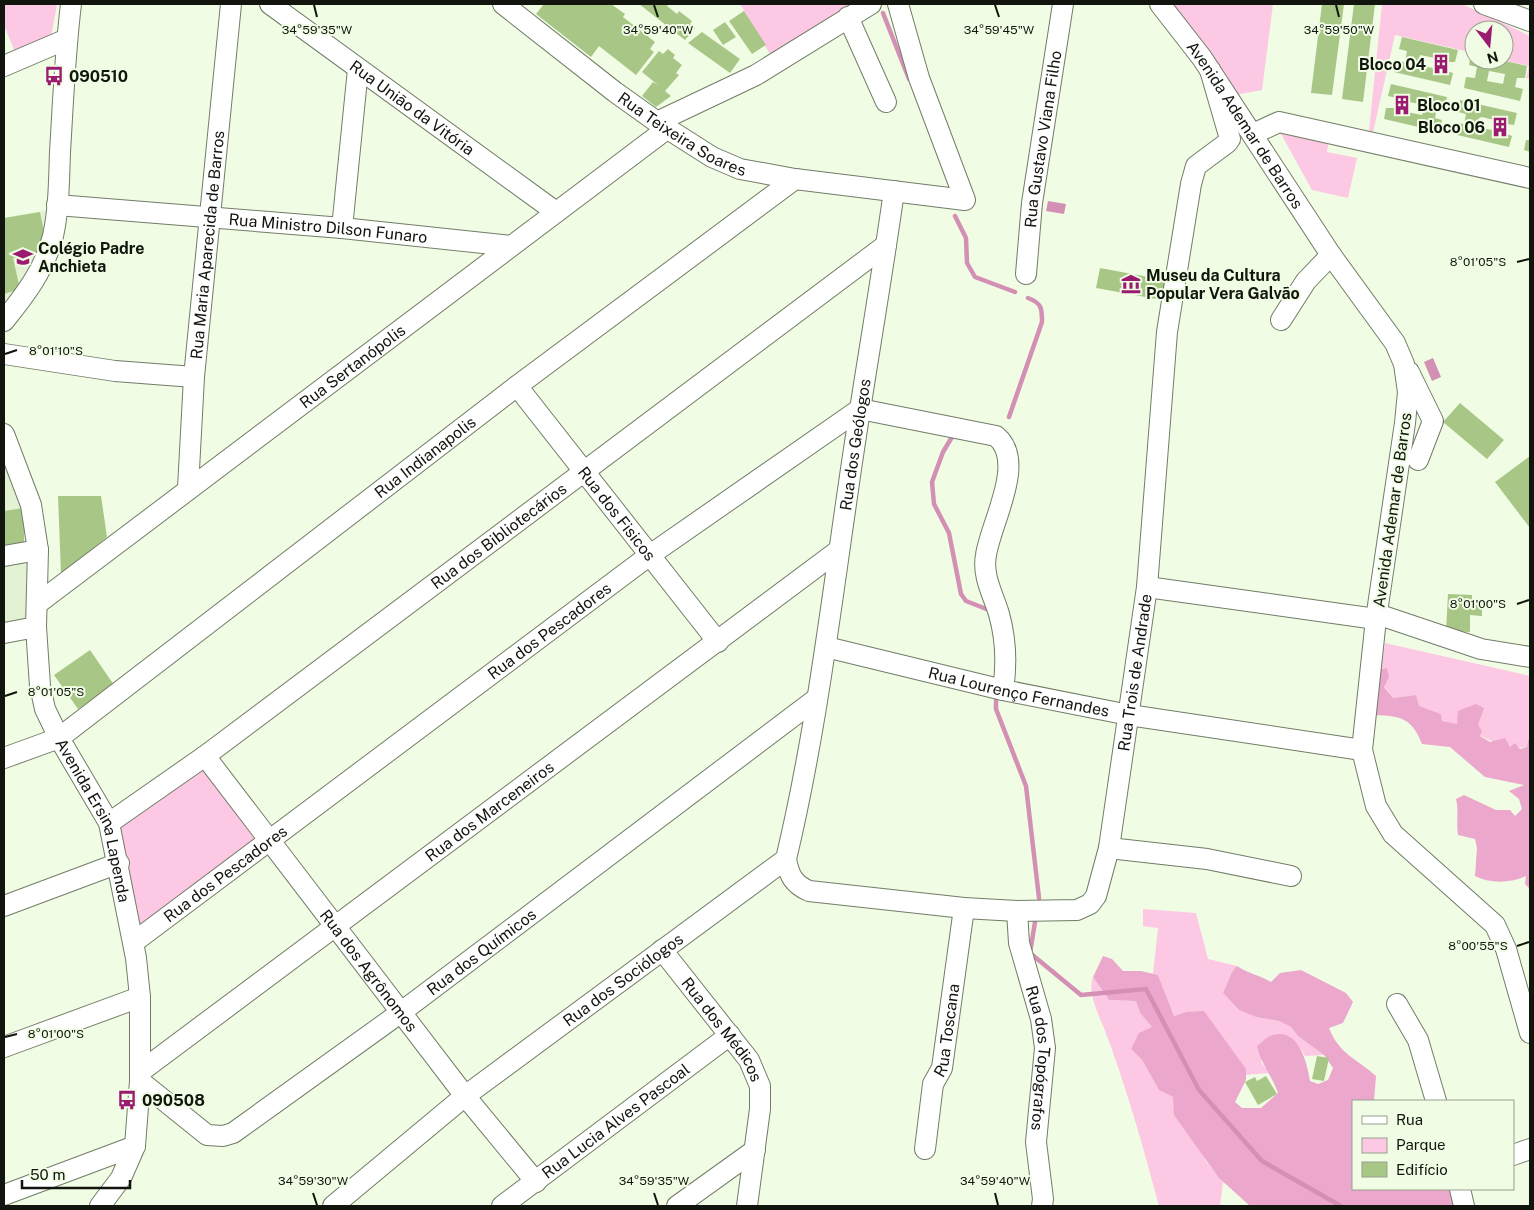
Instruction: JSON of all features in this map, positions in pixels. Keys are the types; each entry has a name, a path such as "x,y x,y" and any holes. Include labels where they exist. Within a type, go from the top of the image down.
{"street":[{"path":"4,321 26,294 41,267 52,236 57,205 67,39 72,4"},
{"name":"Rua Maria Aparecida de Barros","path":"188,488 194,377 231,4"},
{"name":"Rua União da Vitória","path":"270,4 556,212"},
{"name":"Rua Teixeira Soares","path":"503,4 615,92 662,125 712,157 740,169 795,179 965,200 921,84 898,4"},
{"name":"Rua Sertanópolis","path":"37,604 188,488 556,212 662,125 756,75 871,4"},
{"name":"Rua Gustavo Viana Filho","path":"1026,274 1032,203 1063,4"},
{"name":"Avenida Ademar de Barros","path":"1160,4 1210,70 1242,127 1395,343 1404,364 1408,392 1377,616 1362,750 1376,806 1388,827 1495,925 1506,949 1530,1033"},
{"path":"1484,4 1530,22"},
{"path":"848,17 886,102"},
{"path":"4,66 67,39"},
{"path":"342,228 358,69"},
{"path":"1242,127 1279,122 1530,178"},
{"name":"Rua Trois de Andrade","path":"786,859 793,880 800,887 809,891 964,908 1017,911 1077,910 1090,904 1096,896 1109,848 1147,588 1167,332 1191,184 1196,166 1229,141 1242,127"},
{"name":"Rua Indianapolis","path":"4,758 59,738 517,386 795,179"},
{"name":"Rua dos Geólogos","path":"816,699 826,647 894,191"},
{"name":"Rua Ministro Dilson Funaro","path":"57,205 209,219 342,228 511,246"},
{"name":"Rua dos Bibliotecários","path":"109,823 205,756 886,245"},
{"path":"1281,320 1306,281 1331,255"},
{"path":"4,354 115,370 194,377"},
{"path":"1404,364 1418,387 1434,421 1418,460"},
{"name":"Rua dos Fisicos","path":"517,386 718,642"},
{"path":"860,409 996,436 1003,441 1009,456 1005,493 990,532 985,569 999,613 1006,646 1003,690"},
{"name":"Rua dos Pescadores","path":"134,942 271,842 650,554 860,409"},
{"name":"Avenida Ersina Lapenda","path":"4,434 31,505 38,550 36,627 40,686 45,708 59,738 109,823 134,942 140,997 140,1076 135,1146 121,1178 100,1206"},
{"path":"4,556 38,550"},
{"name":"Rua dos Marceneiros","path":"140,1076 336,926 839,550"},
{"path":"1147,588 1377,616 1481,649 1530,657"},
{"path":"4,633 36,627"},
{"name":"Rua Lourenço Fernandes","path":"826,647 1003,690 1129,714 1362,750"},
{"path":"786,859 816,699"},
{"name":"Rua dos Químicos","path":"140,1076 207,1135 223,1136 233,1133 400,1013 816,699"},
{"name":"Rua dos Agrônomos","path":"205,756 336,926 400,1013 536,1182"},
{"path":"1109,848 1207,859 1291,876"},
{"name":"Rua dos Sociólogos","path":"333,1206 465,1096 786,859"},
{"path":"4,906 118,863"},
{"name":"Rua Toscana","path":"924,1149 933,1084 942,1068 964,908"},
{"name":"Rua dos Topógrafos","path":"1017,911 1019,943 1041,1019 1045,1048 1036,1142 1043,1199 1042,1206"},
{"name":"Rua dos Médicos","path":"662,950 730,1035 748,1060 760,1086 760,1109 748,1206"},
{"path":"4,1047 140,997"},
{"path":"1397,1004 1418,1040 1436,1100"},
{"name":"Rua Lucia Alves Pascoal","path":"502,1206 730,1035"},
{"path":"4,1195 135,1146"},
{"path":"1514,1155 1530,1149"},
{"path":"677,1206 755,1150"},
{"path":"1460,1190 1464,1206"}],"shaded area":[{"path":"1048,201 1066,204 1064,214 1046,211"},
{"name":"Colégio Padre Anchieta","path":"52,209 46,242 15,301 4,304 4,218"},
{"path":"1433,358 1441,377 1432,381 1424,362"},
{"path":"4,451 21,495 28,544 26,623 4,628"},
{"path":"1387,668 1389,677 1384,687 1393,698 1416,695 1419,706 1441,714 1442,721 1457,724 1458,711 1476,704 1484,708 1478,725 1482,731 1480,736 1490,742 1505,738 1510,747 1515,743 1520,749 1527,747 1528,740 1530,740 1530,889 1525,884 1526,876 1500,882 1481,879 1475,876 1477,848 1475,839 1458,835 1457,830 1456,799 1464,795 1496,810 1510,810 1515,816 1522,809 1519,799 1509,791 1524,785 1485,777 1450,747 1422,744 1414,729 1404,720 1392,716 1375,715 1381,669"},
{"path":"1103,956 1112,959 1123,971 1141,971 1158,975 1174,1016 1186,1012 1204,1011 1246,1069 1246,1080 1235,1102 1242,1108 1261,1108 1278,1093 1261,1059 1257,1046 1273,1035 1282,1034 1295,1042 1304,1057 1310,1081 1318,1084 1328,1080 1333,1068 1324,1055 1298,1036 1291,1027 1279,1021 1256,1017 1239,1010 1223,993 1232,972 1237,966 1271,982 1280,973 1301,970 1346,993 1353,1002 1343,1023 1329,1028 1343,1050 1376,1076 1374,1100 1352,1100 1352,1190 1453,1190 1459,1206 1250,1206 1219,1178 1174,1115 1173,1097 1159,1090 1142,1060 1131,1049 1139,1033 1152,1027 1140,1013 1136,1001 1109,1000 1093,977"}],"green space":[{"path":"4,4 57,4 51,37 15,52 4,25"},
{"path":"740,4 862,4 773,59"},
{"path":"1170,4 1273,4 1262,90 1234,95"},
{"path":"1382,4 1462,4 1496,20 1464,20 1464,51 1395,35 1373,132 1369,131"},
{"path":"1514,28 1530,36 1530,79 1526,78 1529,66 1514,63"},
{"path":"1290,129 1329,139 1327,152 1357,158 1348,198 1312,190 1281,134"},
{"path":"1385,643 1530,676 1530,740 1528,740 1527,747 1517,748 1499,744 1481,736 1457,720 1457,725 1442,721 1441,714 1418,706 1416,695 1393,698 1384,686 1386,668 1381,669"},
{"path":"205,756 271,842 134,942 109,823"},
{"path":"1143,909 1196,913 1208,959 1237,966 1232,972 1223,993 1239,1010 1256,1017 1279,1021 1291,1027 1298,1036 1324,1055 1305,1056 1292,1041 1273,1035 1261,1062 1269,1073 1246,1075 1246,1069 1186,1012 1174,1016 1158,975 1153,974 1158,928 1143,926"},
{"path":"1093,977 1109,1000 1136,1001 1140,1013 1152,1027 1131,1049 1142,1060 1159,1090 1173,1097 1206,1161 1223,1182 1220,1206 1159,1206 1127,1094 1092,996"}],"building":[{"path":"544,4 611,4 625,14 623,17 655,42 650,49 654,52 636,75 599,46 591,57 536,14"},
{"path":"639,4 668,4 667,6 677,14 679,11 692,21 690,24 695,28 685,40"},
{"path":"1322,4 1344,4 1332,95 1311,93"},
{"path":"1354,4 1375,4 1363,102 1342,99"},
{"path":"744,11 766,45 752,54 729,21"},
{"path":"725,22 736,37 723,45 713,30"},
{"path":"702,32 740,59 730,73 688,43"},
{"path":"1402,37 1458,50 1455,62 1448,62 1446,71 1453,73 1450,85 1394,72 1397,61 1405,62 1407,51 1399,49","holes":["1420,55 1435,58 1433,68 1418,65"]},
{"path":"668,49 675,55 673,58 682,65 676,73 679,75 665,91 671,96 656,107 642,96 653,82 658,85 642,72 659,51 663,54"},
{"path":"1514,63 1527,66 1525,78 1517,78 1515,87 1523,89 1520,101 1464,88 1466,77 1475,78 1476,70 1514,70","holes":["1489,71 1505,74 1503,84 1487,81"]},
{"path":"1391,84 1447,97 1445,109 1437,108 1435,118 1442,120 1440,132 1384,119 1386,108 1394,108 1397,98 1388,96","holes":["1409,102 1425,105 1422,115 1407,112"]},
{"path":"1460,100 1517,113 1514,125 1507,124 1505,133 1512,136 1509,147 1453,134 1456,123 1464,124 1466,114 1458,112","holes":["1479,118 1494,120 1492,130 1477,127"]},
{"path":"1526,140 1530,140 1530,152 1524,150"},
{"name":"Colégio Padre Anchieta","path":"40,212 46,242 43,251 13,258 20,289 4,294 4,218"},
{"name":"Museu da Cultura Popular Vera Galvão","path":"1100,268 1165,280 1162,300 1096,288"},
{"path":"1460,403 1504,440 1487,459 1443,422"},
{"path":"1530,456 1530,528 1495,482"},
{"path":"58,496 101,496 107,537 61,574"},
{"path":"24,508 24,547 4,549 4,511"},
{"path":"1448,594 1472,595 1472,605 1482,605 1482,616 1470,615 1470,632 1446,631"},
{"path":"90,650 114,685 78,709 54,675"},
{"path":"1317,1056 1329,1058 1324,1081 1312,1079"},
{"path":"1266,1076 1277,1094 1258,1105 1245,1082 1255,1077 1257,1081"}],"waterway":[{"path":"883,13 909,79"},
{"path":"955,216 966,238 967,263 975,277 1015,292"},
{"path":"1009,417 1042,322 1039,304 1028,298"},
{"path":"952,437 943,452 932,482 934,504 949,533 961,594 966,601 989,610"},
{"path":"996,699 996,709 1026,786 1039,898"},
{"path":"1035,922 1030,953 1081,995 1146,989 1199,1090 1262,1161 1341,1206"}],"place":[{"name":"Bloco 04","path":"1441,64"},
{"name":"090510","path":"54,76"},
{"name":"Bloco 01","path":"1402,105"},
{"name":"Bloco 06","path":"1500,127"},
{"name":"Colégio Padre Anchieta","path":"23,257"},
{"name":"Museu da Cultura Popular Vera Galvão","path":"1131,284"},
{"name":"090508","path":"127,1100"}]}
